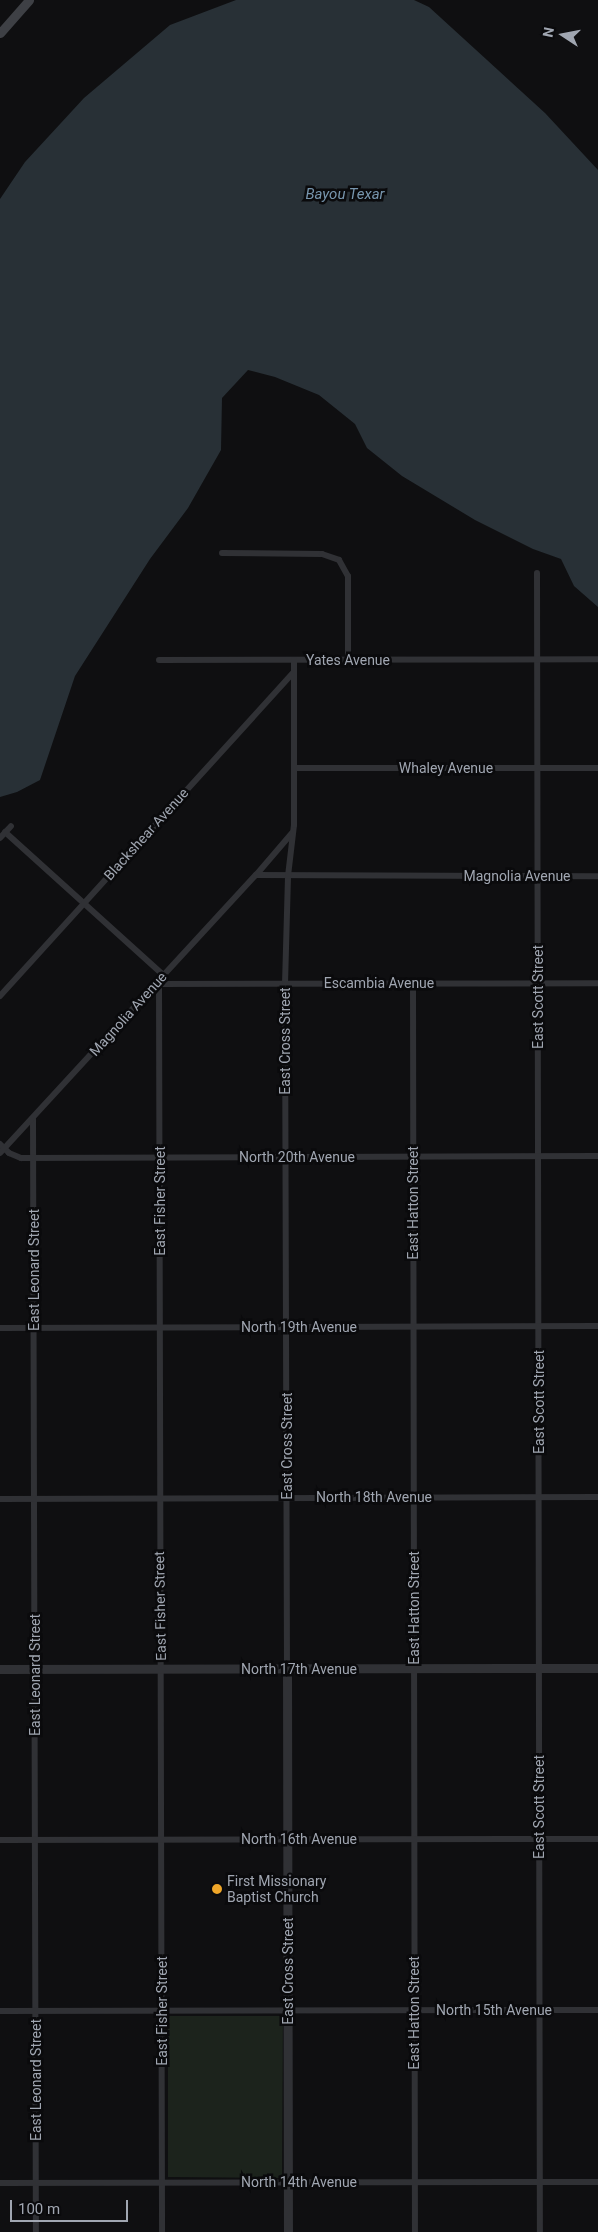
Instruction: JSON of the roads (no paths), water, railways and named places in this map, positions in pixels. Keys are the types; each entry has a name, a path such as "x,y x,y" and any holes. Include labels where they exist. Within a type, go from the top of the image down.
{"main road":[{"path":"0,33 29,0"}],"street":[{"path":"222,553 322,554 339,560 348,576 348,660"},
{"name":"East Scott Street","path":"537,573 540,2232"},
{"name":"Yates Avenue","path":"159,660 598,659"},
{"name":"East Cross Street","path":"288,2232 285,984 288,876 294,825 294,660"},
{"name":"Blackshear Avenue","path":"0,996 293,673"},
{"name":"Whaley Avenue","path":"294,768 598,768"},
{"name":"Magnolia Avenue","path":"1,1149 32,1119 256,875 289,838 294,825"},
{"path":"0,838 11,826"},
{"path":"5,832 163,975"},
{"name":"Magnolia Avenue","path":"256,875 598,876"},
{"name":"Escambia Avenue","path":"158,982 285,984 598,983"},
{"name":"East Fisher Street","path":"158,982 162,2232"},
{"name":"East Hatton Street","path":"413,983 414,2232"},
{"name":"East Leonard Street","path":"32,1119 34,1157 36,2232"},
{"name":"North 20th Avenue","path":"1,1149 14,1156 34,1157 598,1156"},
{"name":"North 19th Avenue","path":"0,1328 598,1326"},
{"name":"North 18th Avenue","path":"0,1499 598,1497"},
{"name":"North 17th Avenue","path":"0,1670 598,1668"},
{"name":"North 16th Avenue","path":"0,1840 598,1839"},
{"name":"North 15th Avenue","path":"0,2011 598,2010"},
{"name":"North 14th Avenue","path":"0,2183 598,2182"}],"water":[{"name":"Bayou Texar","path":"236,0 414,0 429,7 545,113 598,170 598,607 574,586 561,559 533,549 475,520 402,476 367,448 355,424 319,395 275,377 248,370 222,398 221,450 188,508 150,559 75,676 40,780 17,792 0,797 0,199 25,162 84,98 170,25"}],"place":[{"name":"First Missionary Baptist Church","path":"217,1889"}]}
